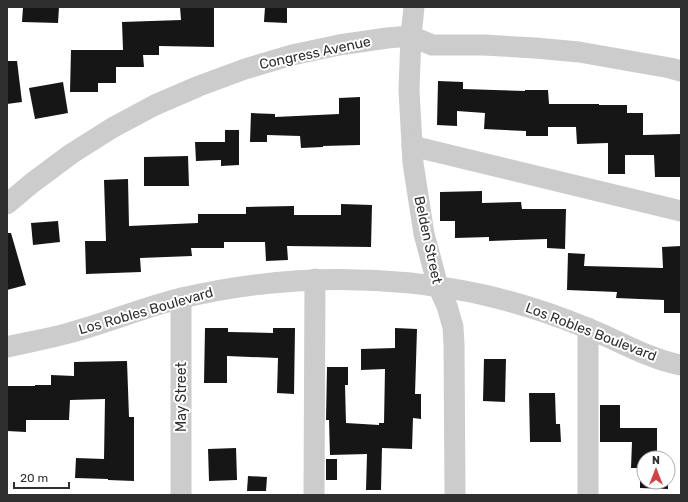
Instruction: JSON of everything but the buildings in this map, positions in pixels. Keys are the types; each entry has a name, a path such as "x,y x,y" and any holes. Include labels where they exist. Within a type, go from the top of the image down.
{"street":[{"name":"Belden Street","path":"414,7 411,36 409,90 413,163 424,234 438,286 447,306 453,327 455,495"},
{"name":"Congress Avenue","path":"7,204 66,158 112,128 155,105 199,86 245,69 292,55 339,45 411,36 432,45 484,45 579,52 681,71"},
{"path":"412,146 681,211"},
{"path":"314,495 315,279"},
{"name":"Los Robles Boulevard","path":"7,346 69,333 181,298 223,290 261,284 315,279 381,280 438,286 482,294 526,306 588,328 648,355 681,365"},
{"name":"May Street","path":"181,298 181,495"},
{"path":"588,328 588,495"}]}
